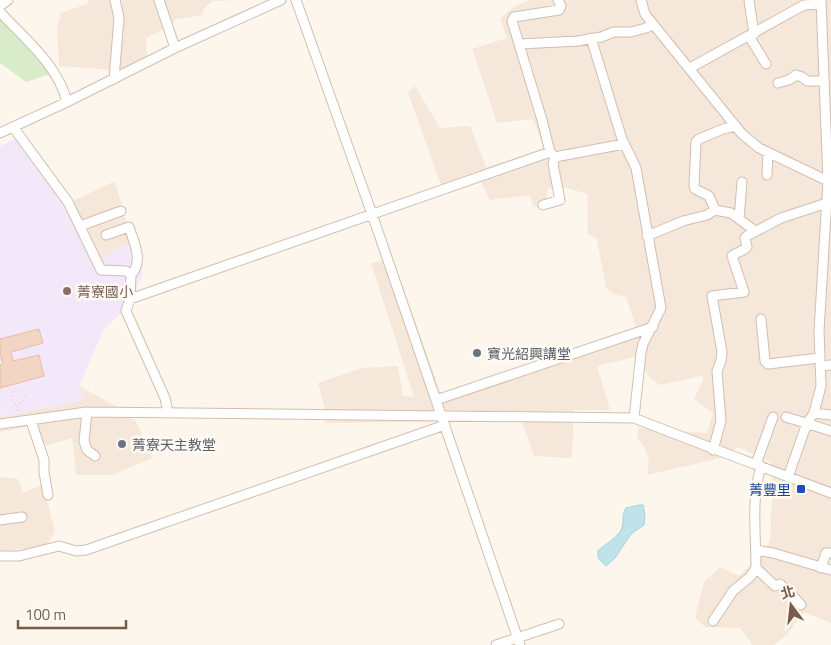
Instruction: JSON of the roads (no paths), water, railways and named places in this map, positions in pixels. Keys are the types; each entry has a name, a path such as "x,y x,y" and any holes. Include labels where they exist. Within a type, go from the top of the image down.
{"street":[{"path":"0,6 8,0"},
{"path":"114,79 119,18 115,0"},
{"path":"159,0 175,48"},
{"path":"0,133 268,3 280,0"},
{"path":"296,0 519,641"},
{"path":"543,205 560,200 553,164 553,154 512,21 514,17 559,10 561,6 558,0"},
{"path":"641,0 645,14 652,24 736,126 752,142 759,148 828,181"},
{"path":"749,0 752,35 766,64"},
{"path":"690,68 804,5 823,5"},
{"path":"823,5 831,21"},
{"path":"788,477 807,423 814,413 821,386 819,331 828,238 823,5"},
{"path":"0,12 51,66 64,88 67,102"},
{"path":"520,44 578,41 601,37 614,32 631,32 646,28 652,24"},
{"path":"591,38 624,144 636,168 661,308 641,352 634,418"},
{"path":"778,83 789,80 796,75 807,81 824,81"},
{"path":"715,210 709,196 695,189 696,142 699,139 736,126"},
{"path":"12,127 68,202 101,270 126,271 131,275"},
{"path":"130,299 372,214 553,154 624,144"},
{"path":"767,175 768,152"},
{"path":"739,219 742,182"},
{"path":"713,450 721,421 717,371 722,352 712,296 744,292 732,256 747,247 746,238 781,218 828,203"},
{"path":"647,236 683,221 707,215 715,210 731,213 755,232"},
{"path":"80,226 121,211"},
{"path":"106,235 129,227 139,261 136,270 131,275 130,299 126,311 165,398 168,412"},
{"path":"761,319 765,361 768,364 820,362 831,365"},
{"path":"436,400 653,327"},
{"path":"87,412 84,441 87,450 94,456"},
{"path":"0,424 87,412 634,418 713,450 759,465 831,493"},
{"path":"814,413 831,415"},
{"path":"713,621 733,591 751,576 756,568 754,509 756,484 772,417"},
{"path":"786,417 831,430"},
{"path":"31,421 44,460 48,495"},
{"path":"0,556 20,556 60,546 76,551 86,550 445,426"},
{"path":"0,520 22,517"},
{"path":"756,550 774,553 831,570"},
{"path":"821,568 826,553 831,553"},
{"path":"756,568 775,586 780,584 801,606"},
{"path":"496,645 519,641 559,624"}],"water":[{"path":"643,505 644,525 631,534 615,558 606,566 598,558 598,551 620,532 626,508"}],"place":[{"name":"菁寮國小","path":"67,291"},
{"name":"寶光紹興講堂","path":"477,353"},
{"name":"菁寮天主教堂","path":"122,444"},
{"name":"菁豐里","path":"801,489"}]}
